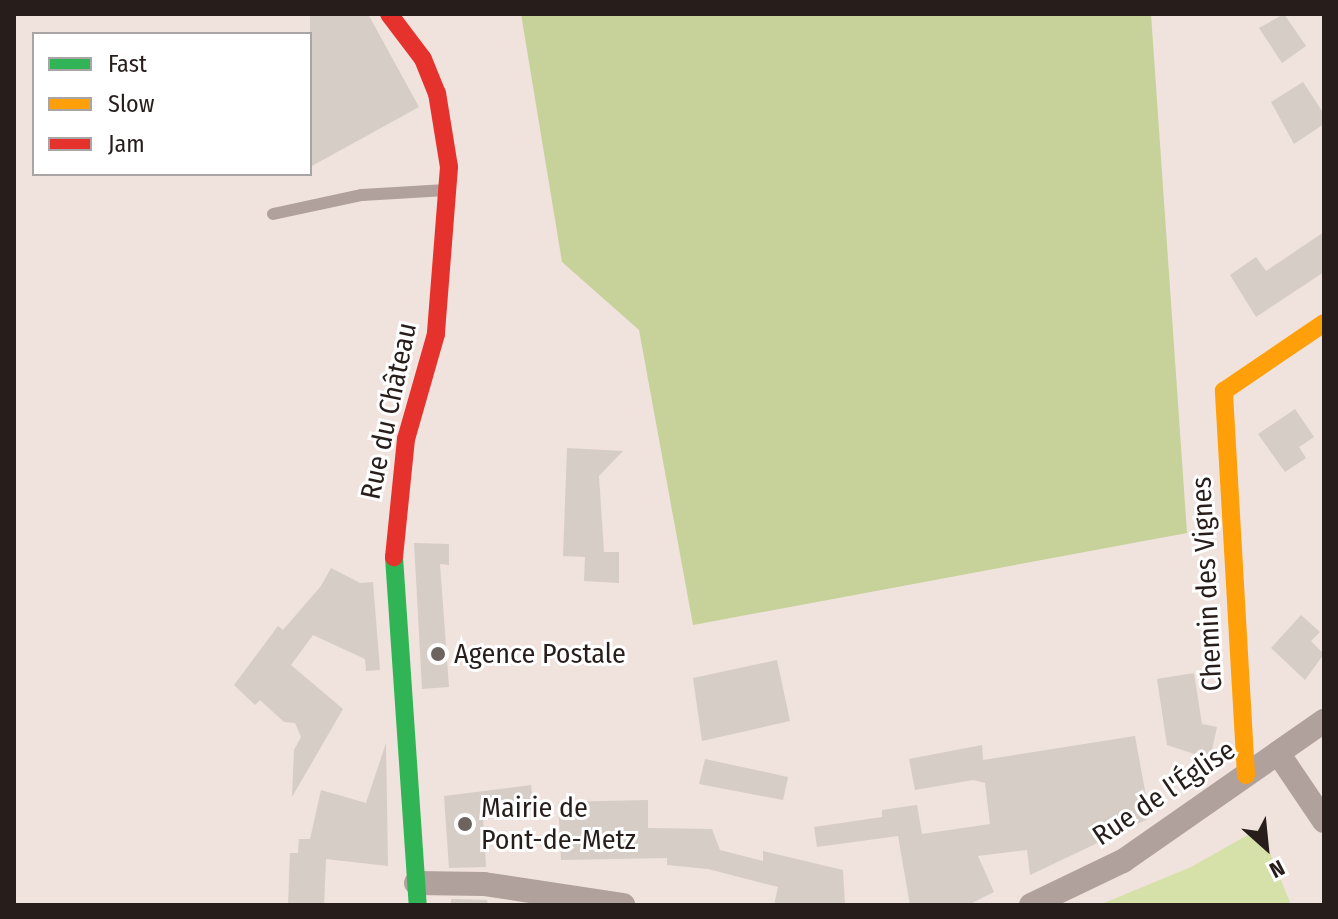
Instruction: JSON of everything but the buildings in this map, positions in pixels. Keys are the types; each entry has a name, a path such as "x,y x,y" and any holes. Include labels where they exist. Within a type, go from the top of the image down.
{"street":[{"name":"Rue du Château","path":"389,14 423,59 437,93 449,190 436,334 406,439 396,508 393,576 417,894"},
{"name":"Chemin des Vignes","path":"1246,775 1224,391 1324,323"},
{"name":"Rue de l'Église","path":"1031,905 1123,861 1324,721"},
{"path":"1278,753 1324,821"},
{"path":"417,894 484,884 623,905"}],"lane":[{"path":"273,214 362,195 449,190"}],"green space":[{"path":"521,14 1151,14 1187,533 693,625 639,330 562,262"},
{"path":"1260,828 1291,905 1099,905 1191,867"}],"traffic: fast":[{"path":"394,557 418,905"}],"traffic: slow":[{"path":"1246,775 1224,391 1324,323"}],"traffic: jam":[{"path":"389,14 423,59 437,93 449,167 436,334 406,439 394,557"}],"place":[{"name":"Agence Postale","path":"438,654"},
{"name":"Mairie de Pont-de-Metz","path":"465,824"}]}
